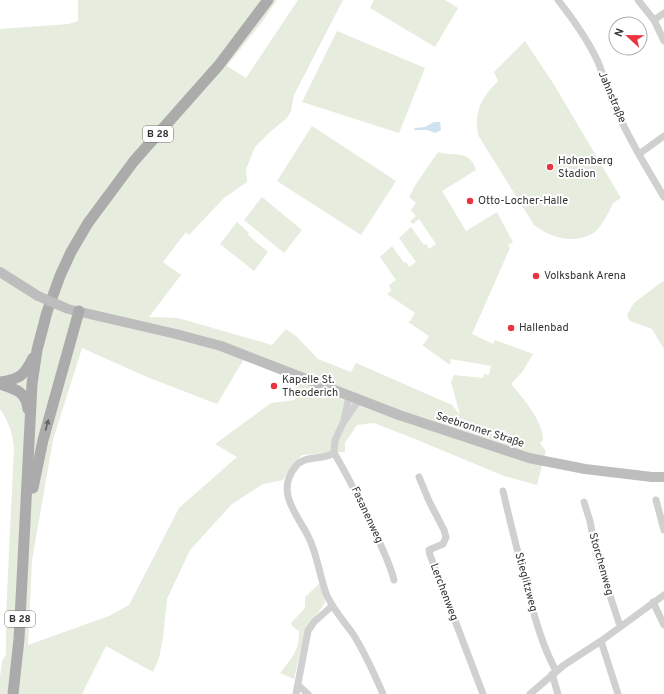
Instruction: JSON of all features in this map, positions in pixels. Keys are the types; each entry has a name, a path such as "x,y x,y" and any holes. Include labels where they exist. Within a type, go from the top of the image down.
{"main road":[{"name":"B 28","path":"13,694 19,639 32,384 37,350 47,312 60,276 88,223 134,161 219,65 268,0"},
{"path":"24,544 37,463 74,310"},
{"path":"0,383 14,380 20,376 27,369 37,350"},
{"path":"0,383 18,390 26,390 32,384"},
{"path":"18,390 27,400 29,427"}],"street":[{"name":"Jahnstraße","path":"558,0 573,19 597,61 614,104 639,154 664,197"},
{"path":"638,0 654,20 664,41"},
{"path":"654,20 664,14"},
{"path":"639,154 664,136"},
{"name":"Seebronner Straße","path":"0,272 38,296 74,310 222,346 354,398 442,430 529,458 585,469 652,477 664,477"},
{"path":"354,398 348,417 344,421 335,440 334,453 329,457 312,458 302,461 296,466 287,485 292,508 310,539 327,596 366,658 383,694"},
{"name":"Fasanenweg","path":"334,453 349,478 368,517 391,567 394,580"},
{"name":"Lerchenweg","path":"419,477 446,537 443,544 429,550 430,555 483,694"},
{"name":"Stieglitzweg","path":"503,491 524,576 542,639 554,673 558,694"},
{"path":"656,500 664,530"},
{"name":"Storchenweg","path":"584,502 590,521 596,553 620,626"},
{"path":"530,694 554,673 664,595"},
{"path":"653,602 664,625"},
{"path":"296,694 308,631 314,622 332,606"},
{"path":"601,641 618,694"},
{"path":"298,685 308,694"}],"shaded area":[{"path":"78,0 277,0 262,22 227,66 246,78 298,0 343,0 294,95 291,111 287,118 255,147 246,169 247,182 224,198 189,235 186,232 163,262 181,275 149,317 178,318 272,345 286,329 296,336 318,359 351,372 356,363 452,405 460,415 451,382 454,375 483,378 484,374 489,375 491,366 451,359 450,365 422,345 429,336 408,322 415,313 387,294 391,291 389,285 396,280 380,257 392,246 404,263 406,262 409,267 416,262 399,238 411,227 424,245 426,244 429,249 436,244 419,219 413,224 410,221 416,216 411,210 416,203 409,197 438,152 465,156 470,159 476,170 442,191 466,231 497,212 513,242 508,245 510,248 472,334 493,344 495,340 533,354 523,371 511,384 526,403 540,425 543,440 540,443 546,451 537,485 504,476 374,423 357,425 345,443 345,452 302,455 291,466 283,480 263,484 232,504 190,550 167,599 163,638 159,658 153,672 106,646 82,694 0,694 2,662 6,654 6,615 14,448 10,427 0,409 0,29 69,24 78,21","holes":["82,348 147,377 217,404 244,359 297,381 295,400 271,403 215,444 237,457 179,508 129,605 109,616 28,645 32,560 53,440"]},
{"path":"374,0 445,0 458,8 435,47 370,8"},
{"path":"337,31 425,68 399,133 302,102"},
{"name":"Hohenberg Stadion","path":"525,41 553,83 621,198 613,203 604,220 595,232 577,239 555,236 534,225 478,135 477,119 480,105 487,93 498,81 494,72"},
{"path":"312,126 396,181 361,235 277,181"},
{"path":"262,197 302,230 284,253 244,220"},
{"path":"237,222 249,233 248,235 268,252 254,271 220,244"},
{"path":"663,281 664,349 652,329 630,321 627,315 634,303"},
{"path":"320,583 325,602 305,631 294,679 280,673 294,654 298,644 299,631 293,627 291,623 305,608 305,597"}],"water":[{"path":"434,122 440,122 441,130 435,133 427,130 414,130 415,128 425,127"}],"place":[{"name":"Hohenberg Stadion","path":"550,167"},
{"name":"Otto-Locher-Halle","path":"470,201"},
{"name":"Volksbank Arena","path":"536,276"},
{"name":"Hallenbad","path":"511,328"},
{"name":"Kapelle St. Theoderich","path":"274,386"}]}
